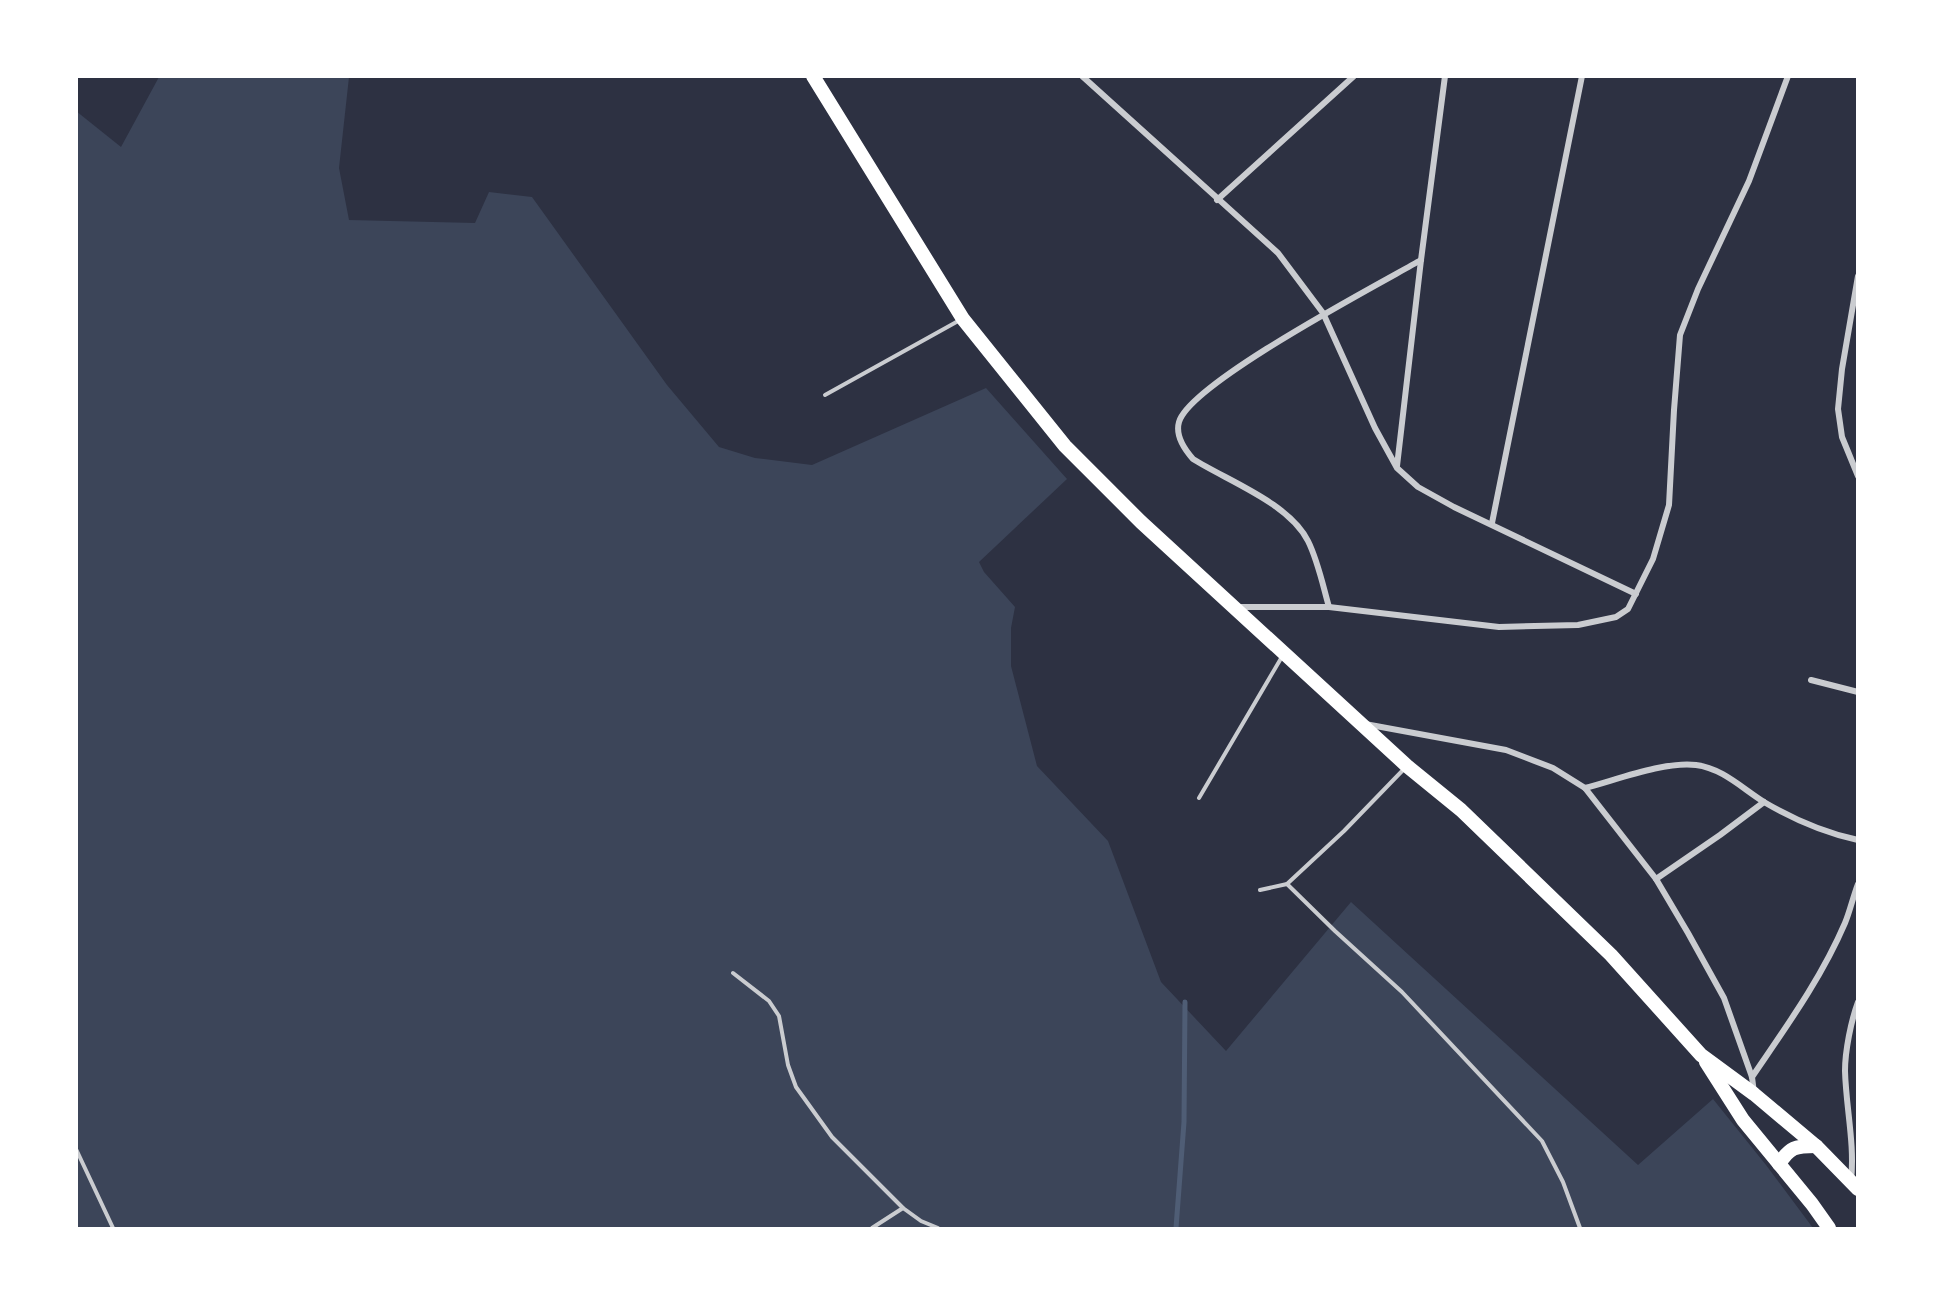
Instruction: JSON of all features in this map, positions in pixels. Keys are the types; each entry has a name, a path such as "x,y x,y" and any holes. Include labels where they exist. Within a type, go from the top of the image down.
{"highway":[{"path":"813,76 963,319 1065,446 1141,522 1407,766 1461,810 1611,955 1701,1055 1743,1120 1829,1228"},
{"path":"1701,1055 1754,1094 1816,1146 1854,1186"},
{"path":"1779,1164 1787,1152 1798,1146 1816,1146"}],"street":[{"path":"1082,76 1278,253 1323,313 1375,428 1397,468 1418,487 1454,507 1492,523 1636,594"},
{"path":"1217,200 1354,76"},
{"path":"1397,468 1445,76"},
{"path":"1492,523 1582,76"},
{"path":"1236,607 1329,607 1499,627 1578,625 1616,617 1628,609 1653,559 1670,505 1680,335 1698,289 1749,181 1788,76"},
{"path":"1329,607 1308,540 1291,518 1193,459 1185,450 1179,435 1179,422 1188,408 1221,380 1323,313 1421,260"},
{"path":"1857,276 1838,410 1842,437 1857,476"},
{"path":"1811,680 1857,692"},
{"path":"1361,723 1506,750 1553,768 1585,788 1656,879 1724,998 1752,1077 1754,1094"},
{"path":"1585,788 1671,765 1697,765 1719,772 1764,802 1798,820 1857,840"},
{"path":"1656,879 1764,802"},
{"path":"1752,1077 1822,972 1846,921 1857,884"},
{"path":"1854,1186 1845,1069 1857,1002"}],"lane":[{"path":"825,396 963,319"},
{"path":"1199,798 1285,652"},
{"path":"1260,890 1287,884 1344,831 1407,766"},
{"path":"1287,884 1402,992 1542,1141 1563,1182 1580,1228"},
{"path":"733,973 769,1001 779,1016 788,1065 796,1087 826,1128 903,1208 921,1221 938,1228"},
{"path":"76,1149 113,1228"},
{"path":"872,1228 903,1208"}],"shaded area":[{"path":"159,77 349,77 339,168 349,220 475,223 489,192 532,197 667,385 719,447 755,458 812,465 986,388 1067,479 979,562 984,572 1015,607 1011,628 1011,666 1037,766 1108,841 1161,982 1226,1051 1351,902 1638,1165 1713,1099 1813,1228 77,1228 76,111 121,147"}],"waterway":[{"path":"1176,1228 1184,1122 1185,1002"}]}
